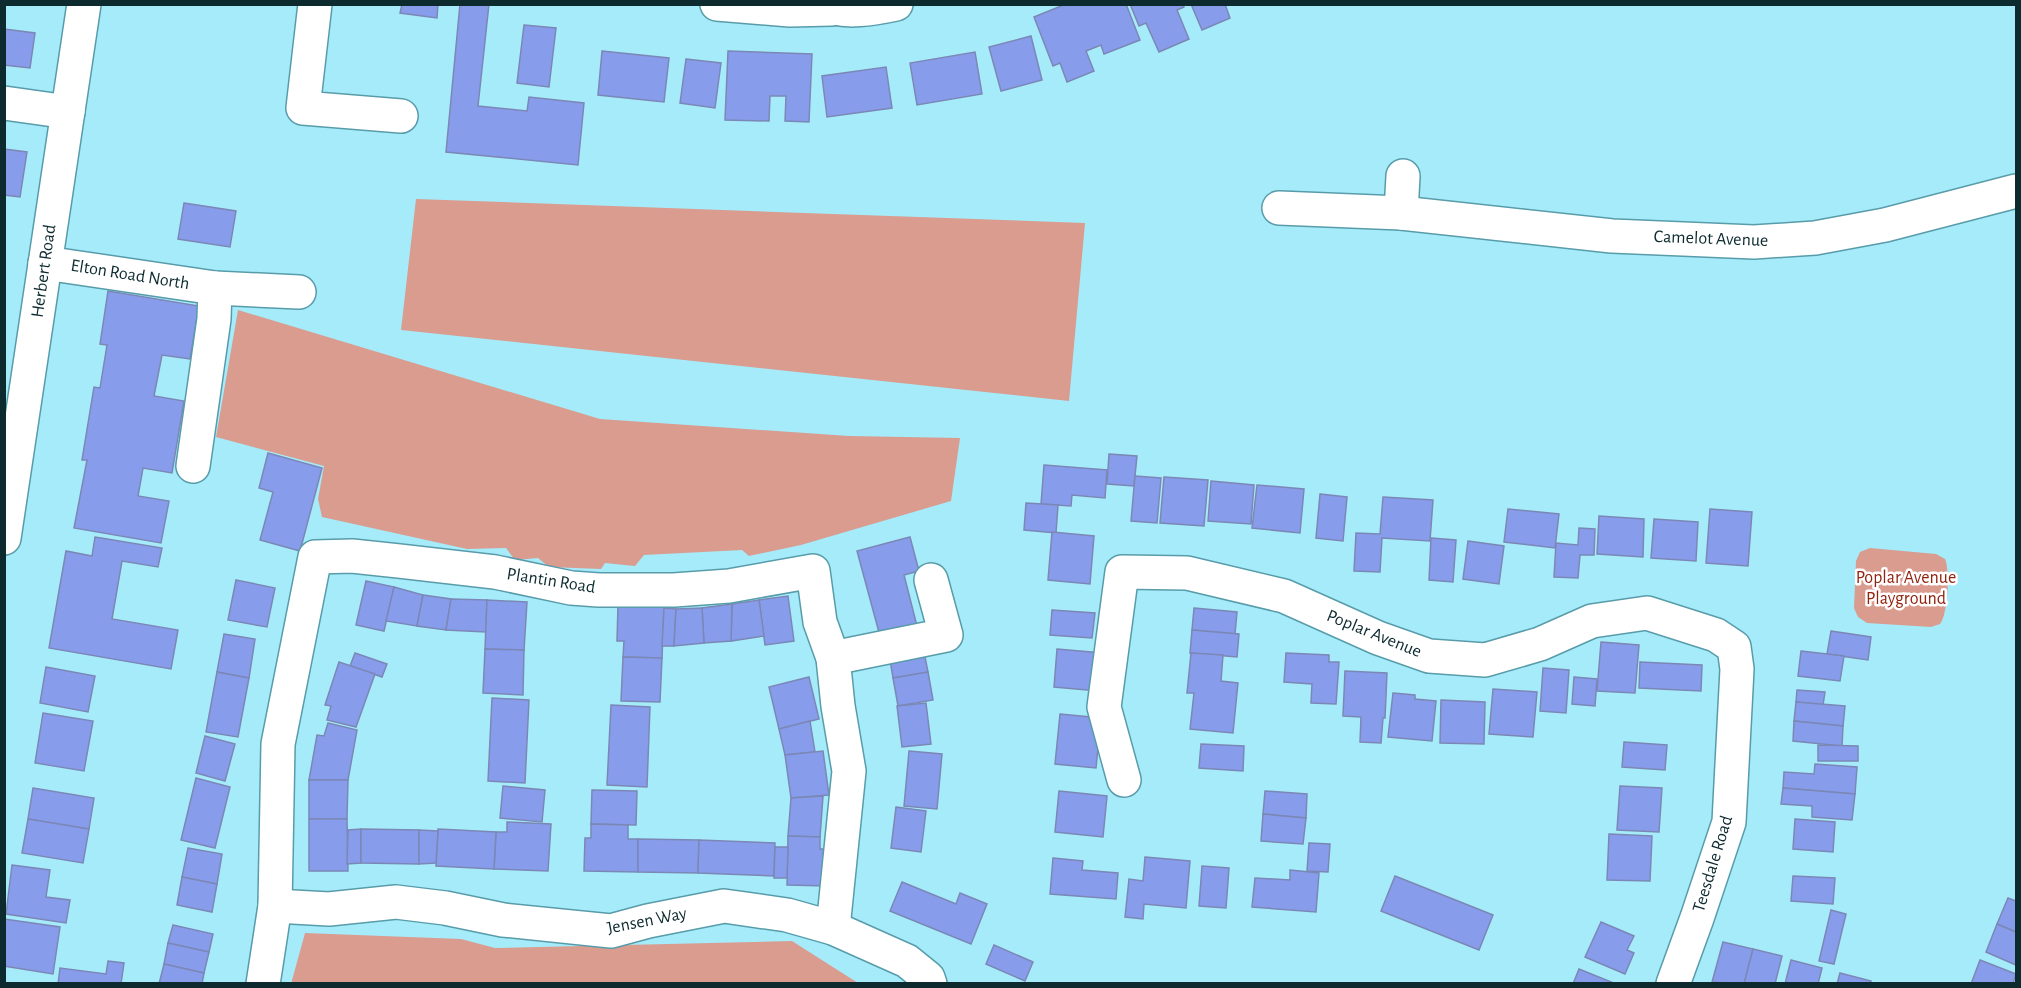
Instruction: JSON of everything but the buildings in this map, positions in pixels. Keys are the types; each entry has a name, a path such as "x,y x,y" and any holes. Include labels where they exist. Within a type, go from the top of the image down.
{"street":[{"name":"Herbert Road","path":"4,538 13,419 45,263 84,4"},
{"path":"315,4 303,108 401,116"},
{"path":"717,4 790,10 828,7 873,9 896,4"},
{"path":"4,103 68,112"},
{"path":"1401,213 1404,176"},
{"name":"Camelot Avenue","path":"1279,208 1401,213 1612,236 1754,242 1815,238 1885,225 2016,191"},
{"name":"Elton Road North","path":"45,263 215,288 299,292"},
{"path":"193,466 214,319 215,288"},
{"name":"Plantin Road","path":"275,906 278,744 315,557 352,556 495,572 571,588 599,590 674,590 729,586 813,572 820,622 833,658 849,771 833,928"},
{"name":"Poplar Avenue","path":"1124,780 1104,707 1122,572 1187,573 1284,596 1378,638 1429,656 1440,657 1485,660 1540,645 1592,621 1647,613 1716,635 1734,647 1737,669 1734,741"},
{"path":"833,658 946,635 931,580"},
{"name":"Teesdale Road","path":"1673,984 1729,822 1734,741"},
{"name":"Jensen Way","path":"275,906 329,909 396,902 445,908 503,920 611,931 724,906 787,915 833,928 907,961 928,978 930,984"},
{"path":"263,984 275,906"}],"green space":[{"path":"416,199 1085,223 1069,401 401,330"},
{"path":"238,310 600,419 849,436 960,438 951,501 801,545 749,556 742,550 644,555 635,566 605,563 601,569 549,567 538,558 515,560 506,548 467,549 322,517 318,499 324,466 216,437"},
{"name":"Poplar Avenue Playground","path":"1870,548 1936,554 1945,559 1947,592 1945,611 1940,624 1931,627 1867,623 1858,617 1854,608 1856,561 1860,552"},
{"path":"305,933 461,939 495,948 792,941 858,983 291,984"}]}
